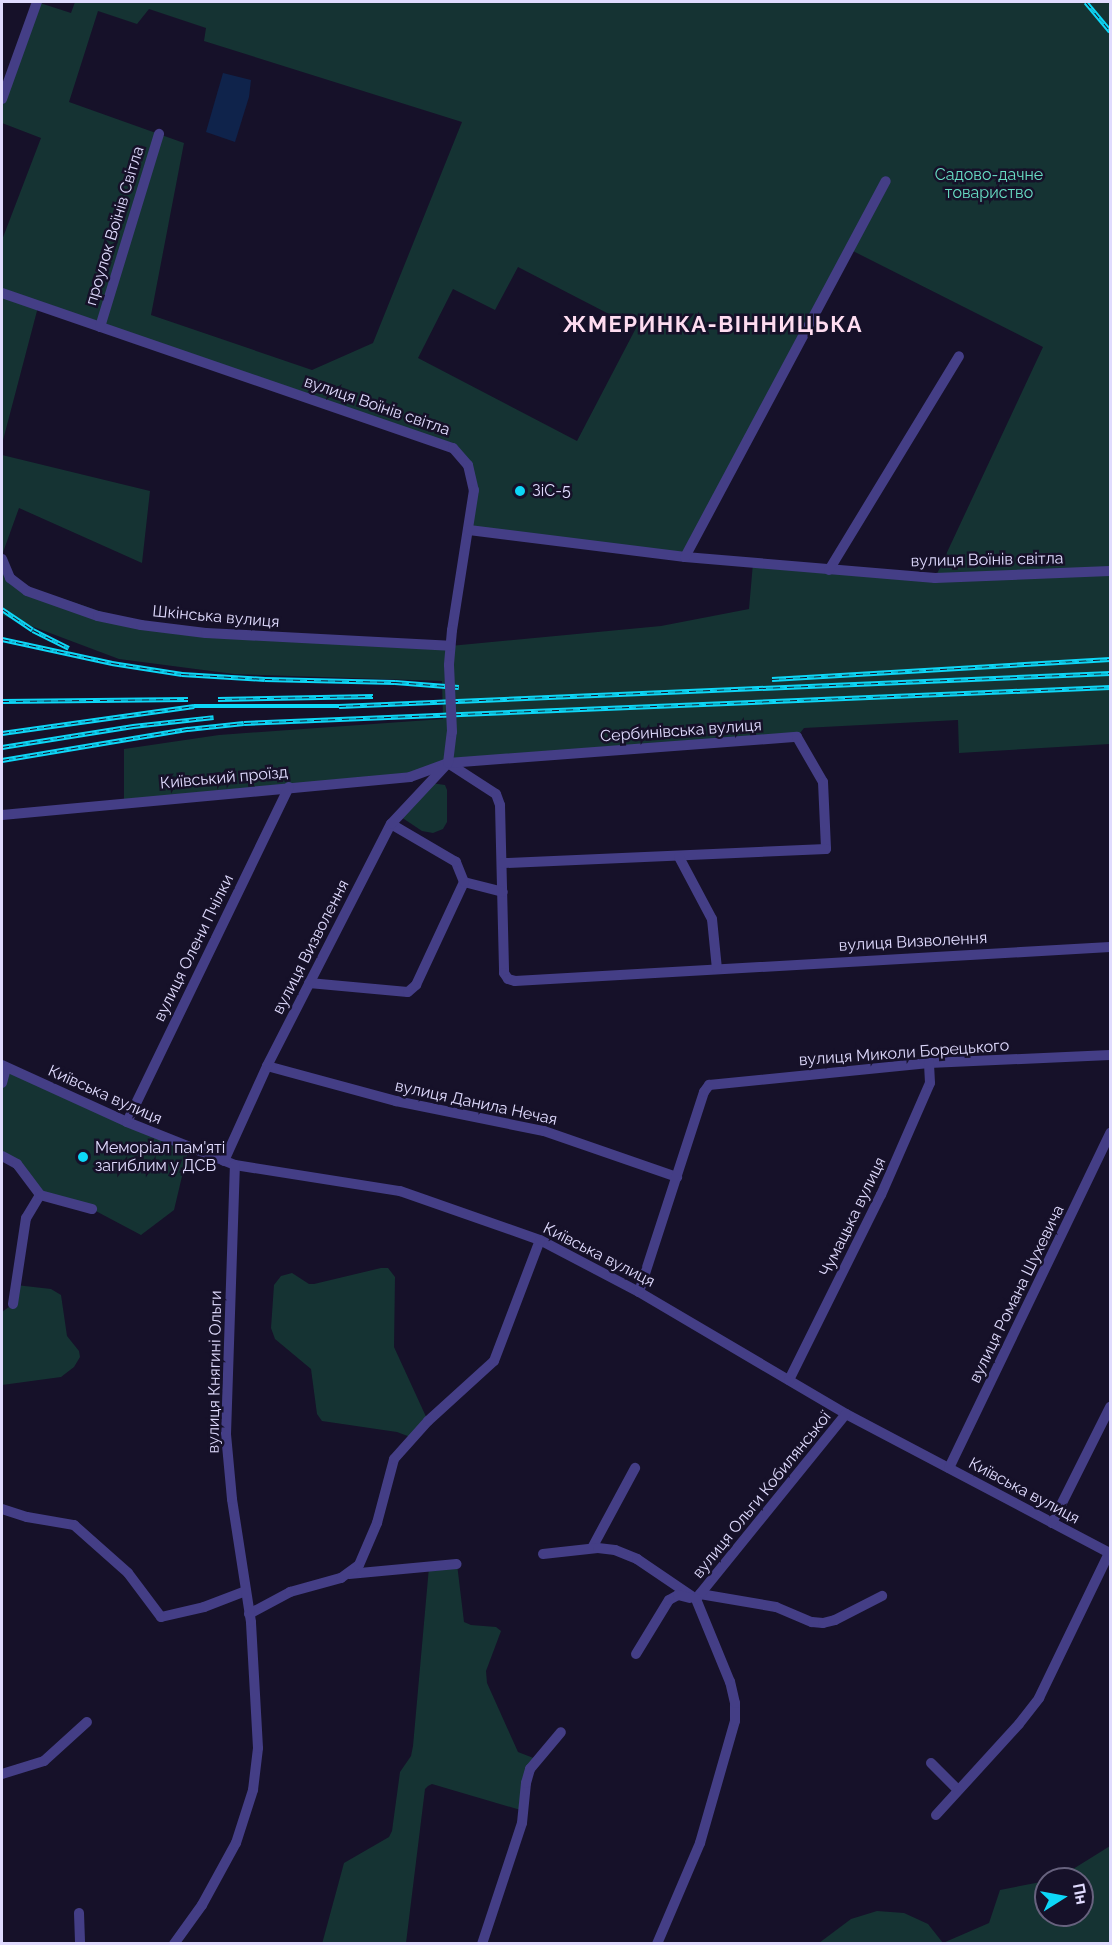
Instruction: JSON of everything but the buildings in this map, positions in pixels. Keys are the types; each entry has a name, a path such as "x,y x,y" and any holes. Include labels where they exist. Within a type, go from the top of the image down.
{"street":[{"path":"2,99 36,2"},
{"name":"проулок Воїнів Світла","path":"100,327 159,134"},
{"path":"685,557 886,181"},
{"name":"вулиця Воїнів світла","path":"2,293 453,448 463,458 473,481 469,530 685,557 964,579 1110,571"},
{"path":"829,570 959,356"},
{"path":"448,763 452,732 450,646 469,530"},
{"name":"Шкінська вулиця","path":"2,560 10,578 27,591 98,616 141,625 229,635 450,646"},
{"name":"Сербинівська вулиця","path":"448,763 797,737 823,782 826,849 679,857"},
{"name":"Київський проїзд","path":"2,815 410,777 448,763"},
{"name":"вулиця Визволення","path":"229,1163 267,1066 391,824 448,763 496,794 500,805 504,973 508,979 515,981 1110,947"},
{"name":"вулиця Олени Пчілки","path":"127,1122 289,787"},
{"path":"309,983 408,992 416,985 464,882 456,862 391,824"},
{"path":"503,863 679,857 712,919 717,969"},
{"path":"464,882 503,892"},
{"name":"вулиця Миколи Борецького","path":"676,1177 704,1092 711,1084 929,1063 1110,1055"},
{"name":"Чумацька вулиця","path":"789,1380 881,1195 930,1083 929,1063"},
{"path":"2,1083 4,1066"},
{"name":"Київська вулиця","path":"4,1066 127,1122 229,1163 391,1189 435,1201 540,1240 639,1292 846,1414 1110,1553"},
{"name":"вулиця Данила Нечая","path":"267,1066 396,1101 544,1131 676,1177"},
{"name":"вулиця Романа Шухевича","path":"949,1468 1108,1145 1110,1133"},
{"path":"2,1156 17,1164 40,1195 92,1209"},
{"name":"вулиця Княгині Ольги","path":"174,1944 202,1905 236,1843 253,1790 258,1748 249,1614 232,1499 226,1434 229,1163"},
{"path":"639,1292 676,1177"},
{"path":"13,1304 26,1218 40,1195"},
{"path":"249,1614 290,1592 337,1580 359,1565 367,1549 394,1459 428,1421 487,1369 499,1352 540,1240"},
{"path":"1052,1523 1110,1407"},
{"name":"вулиця Ольги Кобилянської","path":"698,1597 846,1414"},
{"path":"592,1548 635,1468"},
{"path":"2,1509 27,1517 74,1525 128,1573 161,1617 204,1607 246,1591"},
{"path":"543,1554 592,1548 609,1549 633,1557 698,1597"},
{"path":"936,1815 1019,1724 1039,1698 1110,1553"},
{"path":"348,1574 457,1564"},
{"name":"вулиця Ольги Кобилянської","path":"636,1654 669,1600 678,1595 776,1607 819,1623 835,1620 882,1596"},
{"name":"вулиця Ольги Кобилянської","path":"657,1944 700,1843 735,1721 735,1703 730,1682 698,1597"},
{"path":"2,1774 44,1761 87,1722"},
{"path":"482,1944 522,1823 526,1783 530,1769 561,1732"},
{"path":"930,1763 958,1790"},
{"path":"79,1913 80,1944"}],"green space":[{"name":"Садово-дачне товариство","path":"37,2 71,13 75,2 1110,2 1110,744 959,753 958,720 804,728 797,737 448,763 431,772 124,803 124,749 219,735 443,719 442,681 234,674 119,659 2,615 2,559 16,583 141,625 450,646 661,626 749,609 753,563 935,578 1043,347 849,249 685,557 469,530 474,490 458,452 38,307 2,444 2,240 41,138 2,123 2,99","holes":["149,9 206,28 204,41 462,122 373,343 312,370 151,315 184,143 69,102 98,11 137,24","518,267 636,328 577,441 418,358 453,289 495,310"]},
{"path":"2,455 150,491 142,563 19,508 2,555"},
{"path":"431,783 445,785 447,790 447,822 443,829 433,833 422,831 398,815"},
{"path":"6,1068 189,1147 174,1210 141,1235 92,1209 40,1195 2,1156 2,1083"},
{"path":"388,1268 395,1277 394,1347 428,1421 413,1438 397,1432 322,1421 317,1414 311,1369 275,1339 271,1328 274,1285 281,1276 292,1273 309,1284 314,1284"},
{"path":"16,1285 51,1289 61,1295 67,1336 79,1351 80,1357 74,1367 61,1377 2,1385 2,1312 13,1304"},
{"path":"457,1564 464,1622 471,1625 496,1627 501,1631 486,1671 487,1683 518,1752 536,1759 524,1811 432,1784 428,1786 425,1789 406,1943 322,1944 344,1863 389,1837 392,1831 400,1772 411,1756 413,1746 429,1567"},
{"path":"1110,1846 1110,1943 943,1943 989,1923 1000,1890 1034,1883 1034,1927 1094,1927 1094,1867 1076,1867"},
{"path":"877,1911 904,1913 928,1924 943,1943 819,1943 851,1919"}],"water":[{"path":"223,73 251,80 249,97 235,142 206,132"}],"railway":[{"path":"1086,2 1110,31"},
{"path":"2,609 33,630 69,648"},
{"path":"2,639 112,663 182,674 265,679 395,682 459,687"},
{"path":"772,679 1110,659"},
{"path":"2,733 194,706 339,706 1110,673"},
{"path":"2,760 188,729 244,723 1110,687"},
{"path":"218,699 373,696"},
{"path":"2,701 188,699"},
{"path":"2,747 133,726 214,717"}],"place":[{"name":"ЗіС-5","path":"520,491"},
{"name":"Меморіал пам'яті загиблим у ДСВ","path":"83,1157"}],"district":[{"name":"ЖМЕРИНКА-ВІННИЦЬКА","path":"713,325"}]}
